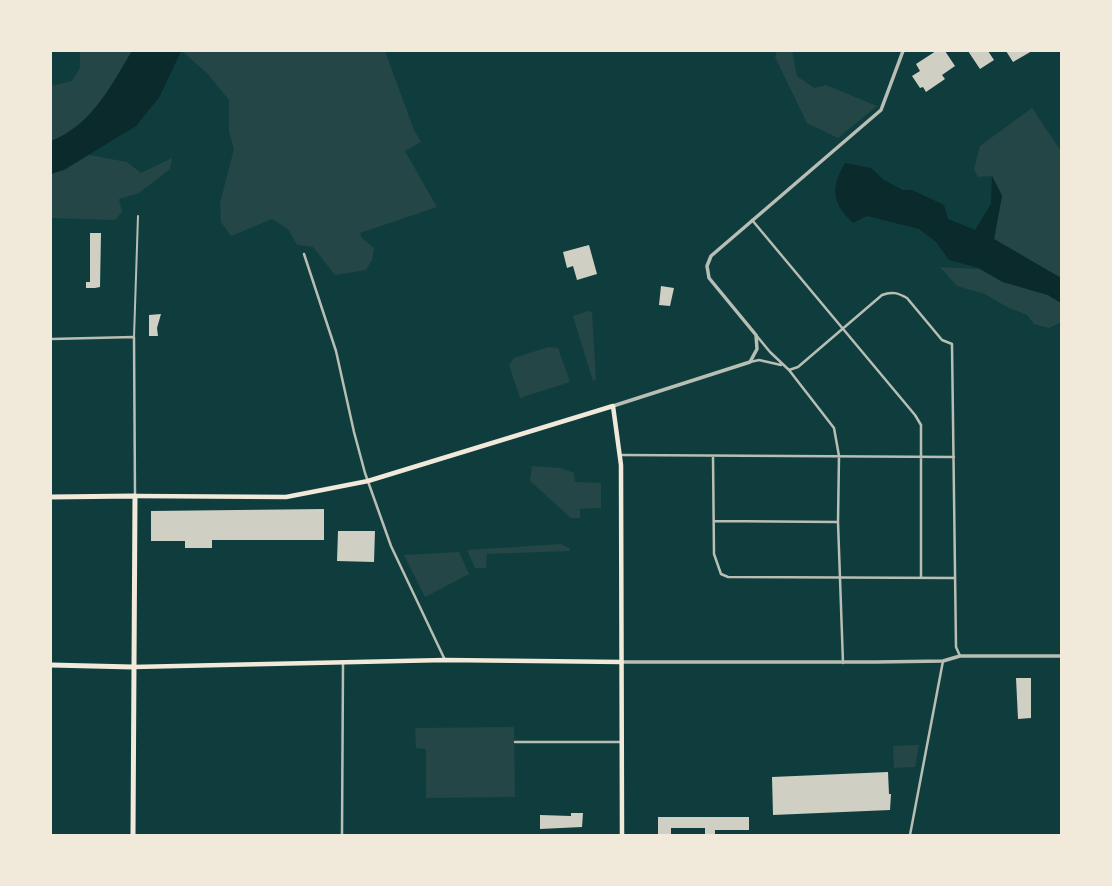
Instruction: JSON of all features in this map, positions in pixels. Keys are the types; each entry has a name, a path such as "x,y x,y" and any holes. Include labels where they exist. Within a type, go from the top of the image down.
{"main road":[{"path":"51,496 286,497 369,481 613,406 620,455 622,835"},
{"path":"133,835 135,496"},
{"path":"51,665 133,667 445,660 622,662"}],"street":[{"path":"844,663 838,522 839,456 834,428 789,370 709,278 707,266 711,256 884,105 903,51"},
{"path":"752,220 921,425 922,577"},
{"path":"304,254 336,351 354,432 391,546 445,660"},
{"path":"789,370 798,367 882,295 894,293 907,298 942,340 952,344 956,647 960,656"},
{"path":"750,362 757,349 756,335"},
{"path":"51,339 134,337 135,496"},
{"path":"613,406 750,362 759,360 783,365"},
{"path":"620,455 954,457"},
{"path":"713,456 715,562 721,573 728,577 955,578"},
{"path":"714,521 838,522"},
{"path":"622,662 844,663 943,661 960,656 1061,656"},
{"path":"910,835 943,661"},
{"path":"342,835 344,662"},
{"path":"514,742 622,742"}],"lane":[{"path":"134,337 138,216"}],"shaded area":[{"path":"80,51 132,51 99,104 78,126 51,141 51,86 72,81 80,68"},
{"path":"132,51 181,51 160,96 136,126 65,169 51,174 51,141 78,126 99,104"},
{"path":"182,51 385,51 421,142 405,151 437,207 360,233 374,248 372,260 366,270 335,275 313,247 297,245 288,229 272,219 231,236 221,222 220,203 234,149 229,132 229,100 207,73"},
{"path":"777,51 792,51 797,76 814,88 826,85 877,106 838,138 807,123 775,57"},
{"path":"1032,108 1061,151 1061,278 994,239 1002,195 992,176 978,177 974,169 980,146"},
{"path":"89,155 127,162 141,173 172,158 170,169 139,193 119,199 122,212 115,220 51,218 51,174 65,170"},
{"path":"845,163 871,168 884,180 903,190 912,190 944,205 948,219 975,230 991,204 992,176 1002,196 994,239 1061,278 1061,303 1048,295 1003,282 979,268 949,260 936,242 919,229 867,216 853,223 841,209 835,195 837,180"},
{"path":"940,267 979,269 1003,282 1048,295 1061,303 1061,322 1049,328 1034,324 1027,315 985,294 957,286"},
{"path":"592,312 596,380 593,381 573,316"},
{"path":"548,347 558,348 570,382 520,398 509,365 514,358"},
{"path":"532,466 561,468 574,473 575,482 601,483 601,508 580,509 580,518 571,518 530,481"},
{"path":"561,544 570,551 487,554 486,568 475,568 467,550"},
{"path":"459,552 469,574 425,597 404,555"},
{"path":"514,727 515,797 426,798 426,749 416,748 415,728"},
{"path":"919,745 915,767 894,768 893,746"}],"building":[{"path":"936,51 945,51 955,66 942,75 945,79 926,92 912,76 920,71 916,64"},
{"path":"968,51 988,51 994,60 980,69"},
{"path":"1006,51 1032,51 1013,62"},
{"path":"90,233 101,233 100,287 95,288 86,288 86,282 90,282"},
{"path":"589,245 597,274 577,280 573,266 567,268 563,252"},
{"path":"661,286 674,288 670,306 659,305"},
{"path":"161,314 158,336 149,336 149,315"},
{"path":"324,509 324,540 212,540 212,548 185,548 185,541 151,541 151,511"},
{"path":"338,531 375,531 374,562 337,561"},
{"path":"1016,678 1031,678 1031,718 1018,719"},
{"path":"888,772 890,810 773,815 772,777"},
{"path":"571,813 583,813 582,827 540,829 540,815 571,816"},
{"path":"658,817 749,817 749,830 715,830 715,835 705,835 705,828 671,828 671,835 658,835"}]}
